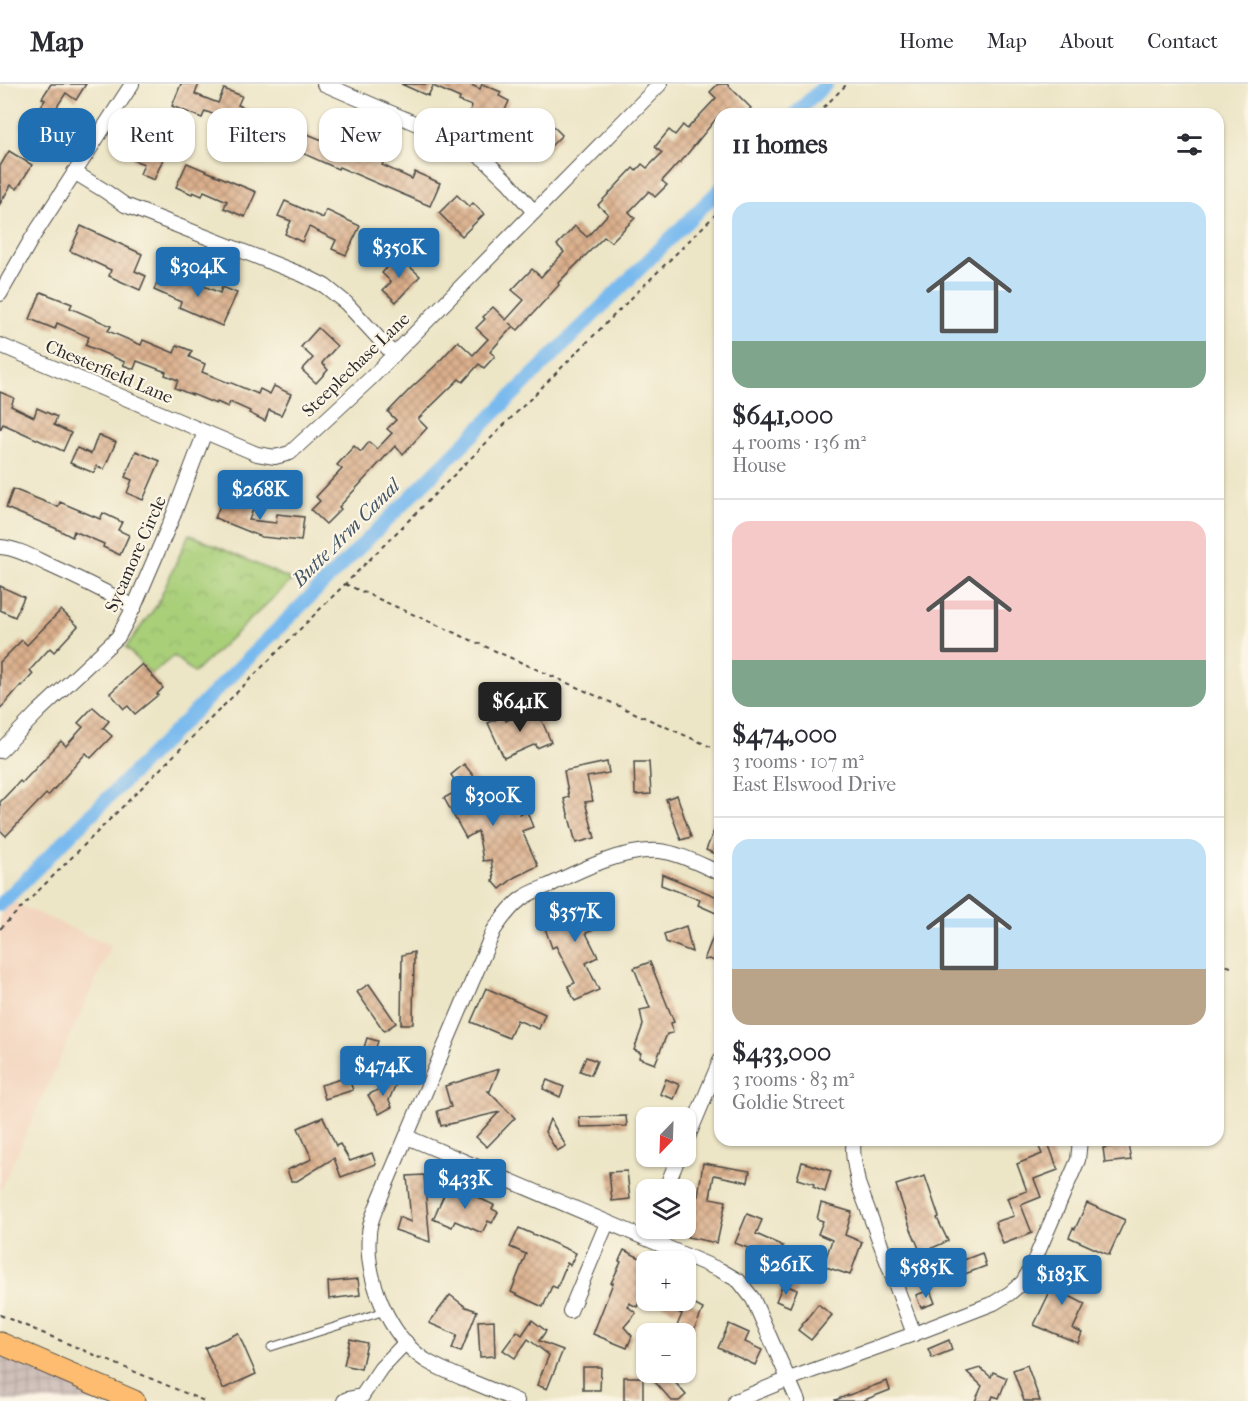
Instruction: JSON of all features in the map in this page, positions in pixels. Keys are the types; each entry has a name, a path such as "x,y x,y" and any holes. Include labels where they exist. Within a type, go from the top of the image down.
{"main road":[{"path":"0,1343 135,1401"}],"street":[{"path":"0,294 32,238 132,84"},
{"path":"324,84 461,143 485,160 534,212"},
{"name":"Steeplechase Lane","path":"205,432 257,454 275,457 290,453 371,378 660,84"},
{"path":"74,172 125,206 303,275 325,286 346,303 394,355"},
{"name":"Chesterfield Lane","path":"0,345 205,432"},
{"name":"Sycamore Circle","path":"0,751 118,637 134,607 173,516 205,432"},
{"path":"0,547 41,561 134,607"},
{"path":"517,1401 439,1368 423,1359 406,1342 381,1304 374,1280 369,1255 369,1232 376,1208 494,930 508,910 522,898 572,874 637,852 661,851 681,856 714,870"},
{"path":"696,1118 714,1075"},
{"path":"407,1137 607,1223 636,1231"},
{"path":"853,1146 858,1183 914,1334"},
{"path":"735,1401 994,1303 1010,1293 1023,1282 1032,1266 1078,1160 1079,1146"},
{"path":"570,1311 607,1223"},
{"path":"657,1239 739,1281 753,1299 798,1401"},
{"path":"344,1401 368,1399 381,1368 406,1342"}],"lane":[{"path":"271,1347 385,1311"}],"path":[{"path":"823,108 847,84"},
{"path":"0,929 714,216"},
{"path":"345,584 714,748"},
{"path":"1224,965 1231,967"},
{"path":"0,1316 204,1401"}],"shaded area":[{"path":"13,902 111,946 0,1191 0,916"},
{"path":"0,1343 135,1401 0,1401"}],"green space":[{"path":"189,534 292,580 194,673 174,656 151,674 126,647 157,605"}],"building":[{"path":"51,84 86,84 76,100 66,93 56,108 40,108 45,100 42,98"},
{"path":"181,84 199,84 195,94 218,103 224,89 242,96 238,105 245,108 207,108 202,118 195,115 195,108 172,106"},
{"path":"401,84 469,84 480,89 482,84 501,92 499,96 509,101 506,108 471,108 472,106 459,101 460,98 433,86 428,96"},
{"path":"718,84 727,84 751,108 714,108 714,121 662,181 667,185 655,197 649,191 629,212 635,218 611,242 604,237 558,283 559,285 518,330 513,326 490,352 495,356 484,368 479,364 463,382 459,379 418,419 427,428 403,454 395,446 326,524 311,510 320,501 316,497 342,469 337,465 354,446 361,452 369,442 377,449 392,433 387,429 396,420 388,412 411,388 458,341 473,355 488,339 476,328 485,319 483,317 493,307 506,320 524,300 512,290 532,269 541,277 564,252 557,245 575,226 587,237 608,214 598,205 633,168 636,171 642,164 647,168 662,153 655,147 669,130 675,135 683,125 687,129 716,98 710,92"},
{"path":"555,128 562,135 555,142"},
{"path":"307,133 319,139 319,161 307,155"},
{"path":"9,151 18,156 18,162 27,162 32,165 17,189 11,185 0,204 0,166"},
{"path":"138,162 162,162 154,180 140,174 144,164"},
{"path":"322,162 384,162 382,165 412,179 415,172 440,183 430,206 339,167 338,169"},
{"path":"187,163 256,192 245,217 224,208 227,201 204,191 202,196 176,187"},
{"path":"457,195 469,207 473,203 484,214 462,236 439,213"},
{"path":"285,201 323,218 326,210 360,226 346,255 332,249 336,240 309,227 302,242 285,234 291,221 278,216"},
{"path":"81,226 142,254 135,271 146,276 140,290 109,276 111,270 70,251"},
{"path":"398,256 420,276 396,302 383,290 391,282 382,273"},
{"path":"160,274 173,280 176,274 220,293 222,287 237,293 222,326 179,307 181,302 154,290"},
{"path":"41,292 72,304 70,308 111,326 108,331 141,345 143,340 174,353 177,345 192,351 189,357 205,364 202,372 258,394 260,389 270,394 274,386 291,394 281,415 269,410 265,421 230,402 228,407 192,395 175,388 178,380 165,375 166,372 137,361 134,369 123,365 125,362 85,345 89,337 57,323 55,329 30,319"},
{"path":"318,328 337,346 322,363 328,370 316,383 302,370 313,358 301,347"},
{"path":"0,392 14,398 11,406 34,417 37,408 57,417 54,425 71,433 63,451 3,424 0,430"},
{"path":"98,435 116,442 104,469 97,466 94,473 70,463 77,448 91,454"},
{"path":"136,451 160,461 143,500 127,493 132,480 125,477"},
{"path":"13,489 58,507 60,502 100,519 103,513 122,522 118,530 129,535 120,555 103,547 104,544 74,531 72,537 6,508"},
{"path":"224,495 254,507 249,520 276,523 277,514 304,517 301,541 262,537 215,518"},
{"path":"0,586 24,597 15,617 0,610"},
{"path":"61,610 78,626 54,652 50,648 30,670 33,674 0,709 0,662 22,640 27,645"},
{"path":"142,664 163,688 135,714 128,706 124,709 110,693"},
{"path":"93,707 109,721 103,728 112,736 91,758 86,753 48,796 46,794 6,836 0,830 0,802 20,781 22,783 61,741 66,746 83,727 78,723"},
{"path":"536,707 551,742 537,748 536,744 504,758 488,723 504,716 506,721"},
{"path":"607,762 609,773 587,777 593,801 585,802 595,838 576,843 564,799 569,797 564,771"},
{"path":"634,762 649,762 651,794 635,795"},
{"path":"464,764 494,801 513,794 520,814 527,812 533,827 522,831 538,866 515,877 500,889 492,880 494,879 491,860 483,861 478,831 466,838 444,798 461,789 451,775"},
{"path":"677,795 691,837 681,840 666,799"},
{"path":"714,831 714,853 706,850"},
{"path":"662,874 714,896 714,912 698,905 700,900 661,885"},
{"path":"590,899 602,926 586,933 598,957 586,963 599,990 575,1001 568,986 575,983 556,946 552,948 541,917"},
{"path":"686,926 692,952 666,942 664,934"},
{"path":"714,934 714,961 704,960"},
{"path":"414,952 413,1024 401,1024 402,955"},
{"path":"650,962 674,1022 671,1023 673,1033 667,1034 655,1064 639,1058 641,1053 634,1050 643,1025 640,1010 650,1008 634,968"},
{"path":"369,984 396,1023 384,1031 357,992"},
{"path":"486,988 545,1014 539,1029 517,1020 509,1038 471,1022"},
{"path":"367,1038 378,1041 373,1057 362,1054"},
{"path":"586,1057 597,1061 591,1075 580,1071"},
{"path":"499,1069 488,1091 515,1118 487,1147 476,1137 499,1112 441,1126 437,1111 451,1107 445,1086"},
{"path":"348,1077 353,1090 325,1099 321,1085"},
{"path":"398,1079 389,1100 392,1107 379,1114 368,1095"},
{"path":"666,1079 680,1085 674,1099 660,1094"},
{"path":"547,1080 564,1087 560,1097 543,1089"},
{"path":"626,1116 627,1126 580,1127 579,1117"},
{"path":"323,1117 336,1146 340,1144 350,1161 372,1153 376,1164 341,1177 334,1158 297,1181 291,1181 287,1170 312,1159 298,1128"},
{"path":"550,1119 566,1146 557,1151 545,1132"},
{"path":"1039,1146 1049,1146 1058,1170 1034,1179 1041,1197 1021,1205 1032,1233 1003,1244 995,1222 1014,1216 1007,1198 1027,1191 1017,1164 1042,1154"},
{"path":"1128,1146 1131,1160 1105,1163 1103,1148"},
{"path":"802,1162 831,1171 825,1192 813,1187 814,1184 797,1179"},
{"path":"703,1163 750,1171 748,1182 714,1175 710,1198 726,1201 717,1243 696,1239 696,1196 698,1196"},
{"path":"627,1171 630,1199 612,1201 609,1172"},
{"path":"424,1175 430,1242 395,1230 399,1217 411,1222 407,1176"},
{"path":"925,1176 939,1217 937,1218 948,1241 921,1253 896,1185"},
{"path":"449,1184 494,1205 492,1209 498,1212 492,1223 488,1221 482,1233 455,1221 452,1227 433,1219"},
{"path":"821,1203 852,1212 845,1235 862,1242 850,1275 823,1266 832,1240 818,1234 823,1221 817,1219"},
{"path":"1087,1203 1125,1220 1109,1255 1069,1237"},
{"path":"747,1214 762,1220 756,1234 783,1246 773,1270 754,1261 758,1252 735,1243"},
{"path":"519,1228 576,1253 570,1265 567,1263 557,1288 552,1286 543,1307 511,1292 526,1254 510,1247"},
{"path":"624,1250 636,1256 636,1306 629,1303 627,1306 636,1313 624,1327 632,1336 627,1348 593,1334 621,1262 619,1261"},
{"path":"982,1253 986,1266 949,1280 945,1267"},
{"path":"1065,1260 1080,1267 1067,1295 1085,1304 1073,1329 1082,1333 1078,1343 1034,1325"},
{"path":"358,1279 360,1295 329,1299 328,1282"},
{"path":"783,1284 797,1290 790,1307 776,1301"},
{"path":"930,1290 935,1303 921,1308 916,1295"},
{"path":"450,1295 466,1307 477,1311 461,1352 452,1349 457,1335 429,1323"},
{"path":"818,1304 832,1315 811,1340 798,1330"},
{"path":"696,1305 703,1309 696,1326 696,1323 678,1323 682,1314 675,1311 696,1311"},
{"path":"494,1320 495,1356 480,1357 478,1321"},
{"path":"532,1320 546,1331 539,1341 563,1350 547,1389 537,1385 549,1355 528,1339 515,1358 503,1350 517,1331 522,1335"},
{"path":"729,1324 749,1333 745,1342 762,1350 755,1365 718,1348"},
{"path":"238,1333 256,1374 223,1389 205,1348"},
{"path":"350,1339 367,1343 361,1369 344,1365"},
{"path":"949,1340 952,1350 932,1358 928,1349"},
{"path":"1027,1365 1040,1401 1024,1401 1013,1370"},
{"path":"583,1367 601,1367 600,1390 583,1390"},
{"path":"980,1368 991,1377 993,1372 1007,1378 999,1398 993,1396 991,1401 975,1401 982,1386 967,1372"},
{"path":"624,1377 636,1377 636,1383 643,1383 643,1401 624,1401"},
{"path":"887,1381 890,1390 862,1401 835,1400"},
{"path":"656,1383 676,1383 686,1395 679,1401 672,1401"}],"waterway":[{"name":"Butte Arm Canal","path":"801,108 826,84"},
{"name":"Butte Arm Canal","path":"0,905 714,195"}]}
